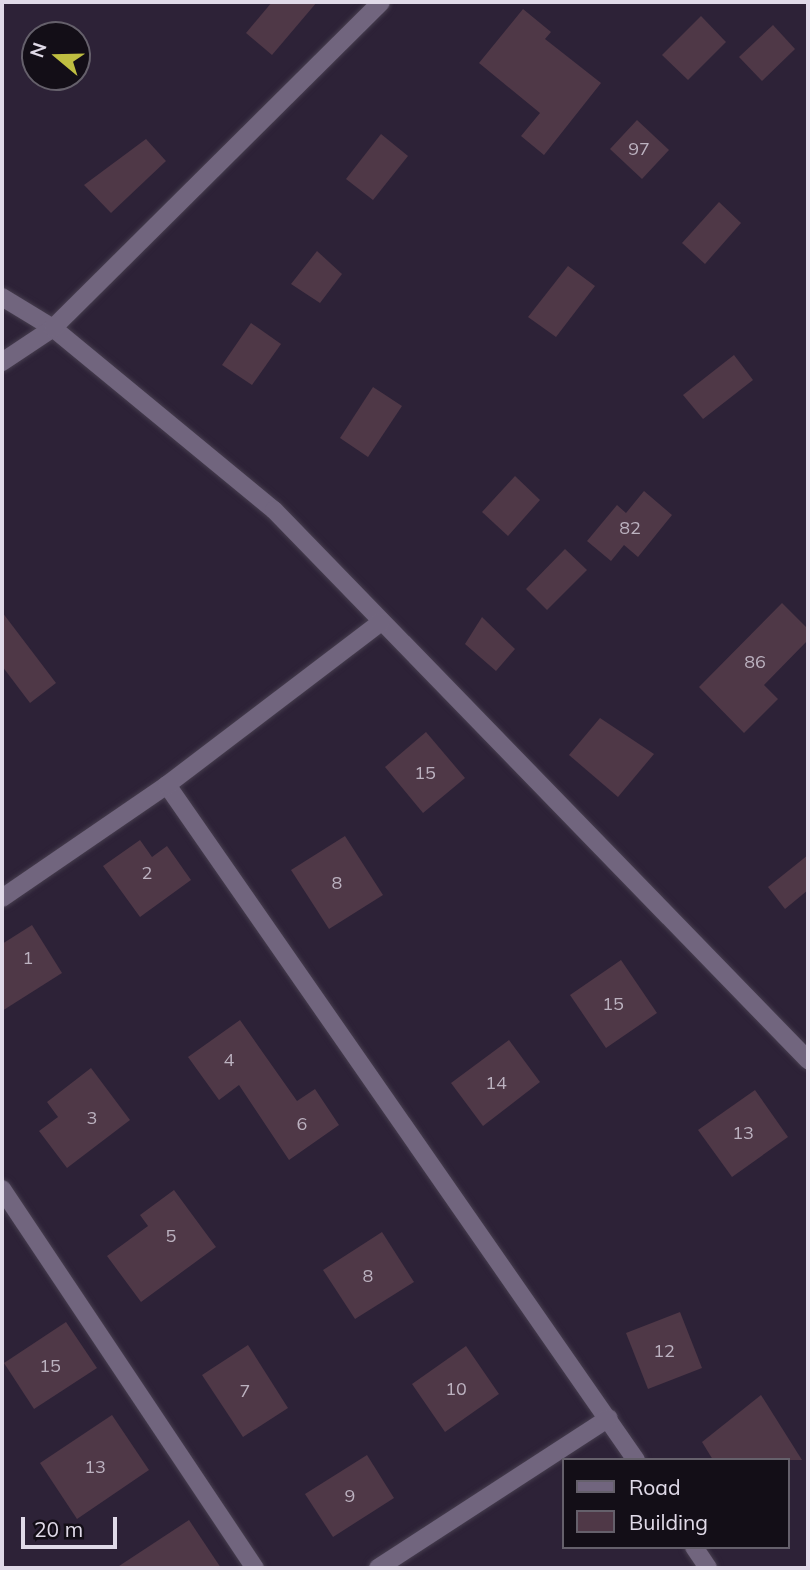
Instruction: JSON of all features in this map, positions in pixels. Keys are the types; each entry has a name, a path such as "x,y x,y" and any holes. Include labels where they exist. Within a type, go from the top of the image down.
{"street":[{"path":"2,362 53,328 381,2"},
{"path":"2,297 53,328 274,510 808,1060"},
{"path":"2,898 167,785 381,622"},
{"path":"167,785 635,1458"},
{"path":"2,1189 256,1568"},
{"path":"378,1568 609,1418"},
{"path":"695,1549 708,1568"}],"building":[{"path":"272,2 317,2 272,55 246,33"},
{"path":"523,9 551,32 545,39 601,83 544,155 521,136 540,113 479,63"},
{"path":"701,16 726,42 688,80 662,55"},
{"path":"773,25 795,49 762,81 739,57"},
{"path":"637,120 669,150 642,179 610,149"},
{"path":"381,134 408,156 373,200 346,179"},
{"path":"146,139 166,161 111,213 84,185"},
{"path":"719,202 741,223 705,264 682,243"},
{"path":"317,251 342,274 320,303 291,284"},
{"path":"568,266 595,286 556,337 528,317"},
{"path":"251,323 281,344 252,385 222,365"},
{"path":"734,355 753,380 703,419 683,395"},
{"path":"373,387 402,406 368,457 340,438"},
{"path":"515,476 540,500 508,536 482,512"},
{"path":"644,491 672,515 638,557 624,545 611,561 587,541 617,505 626,513"},
{"path":"565,549 587,570 547,610 526,589"},
{"path":"782,603 808,629 808,640 764,685 778,699 744,733 699,687"},
{"path":"2,612 56,683 30,703 2,666"},
{"path":"482,617 515,649 496,671 465,644"},
{"path":"600,718 654,754 618,797 569,755"},
{"path":"426,732 465,778 423,813 385,767"},
{"path":"345,836 383,895 329,929 291,870"},
{"path":"140,840 152,857 167,846 191,880 140,917 103,866"},
{"path":"808,855 808,890 785,909 768,887"},
{"path":"32,925 62,973 2,1011 2,944"},
{"path":"621,960 657,1013 606,1048 570,995"},
{"path":"240,1020 297,1101 315,1089 339,1125 289,1160 239,1085 219,1100 188,1057"},
{"path":"509,1040 540,1082 483,1126 451,1083"},
{"path":"91,1068 130,1120 67,1168 39,1131 58,1117 47,1102"},
{"path":"755,1090 788,1137 732,1177 698,1130"},
{"path":"174,1190 216,1247 141,1302 107,1256 148,1226 140,1215"},
{"path":"382,1232 414,1282 355,1319 323,1270"},
{"path":"680,1312 702,1368 648,1389 626,1333"},
{"path":"66,1322 97,1368 34,1409 4,1363"},
{"path":"248,1345 288,1408 243,1437 202,1375"},
{"path":"466,1346 499,1394 445,1432 412,1384"},
{"path":"761,1395 802,1460 712,1458 702,1442"},
{"path":"112,1415 149,1470 77,1519 40,1463"},
{"path":"367,1455 394,1498 333,1537 305,1494"},
{"path":"189,1520 221,1568 116,1568"}]}
